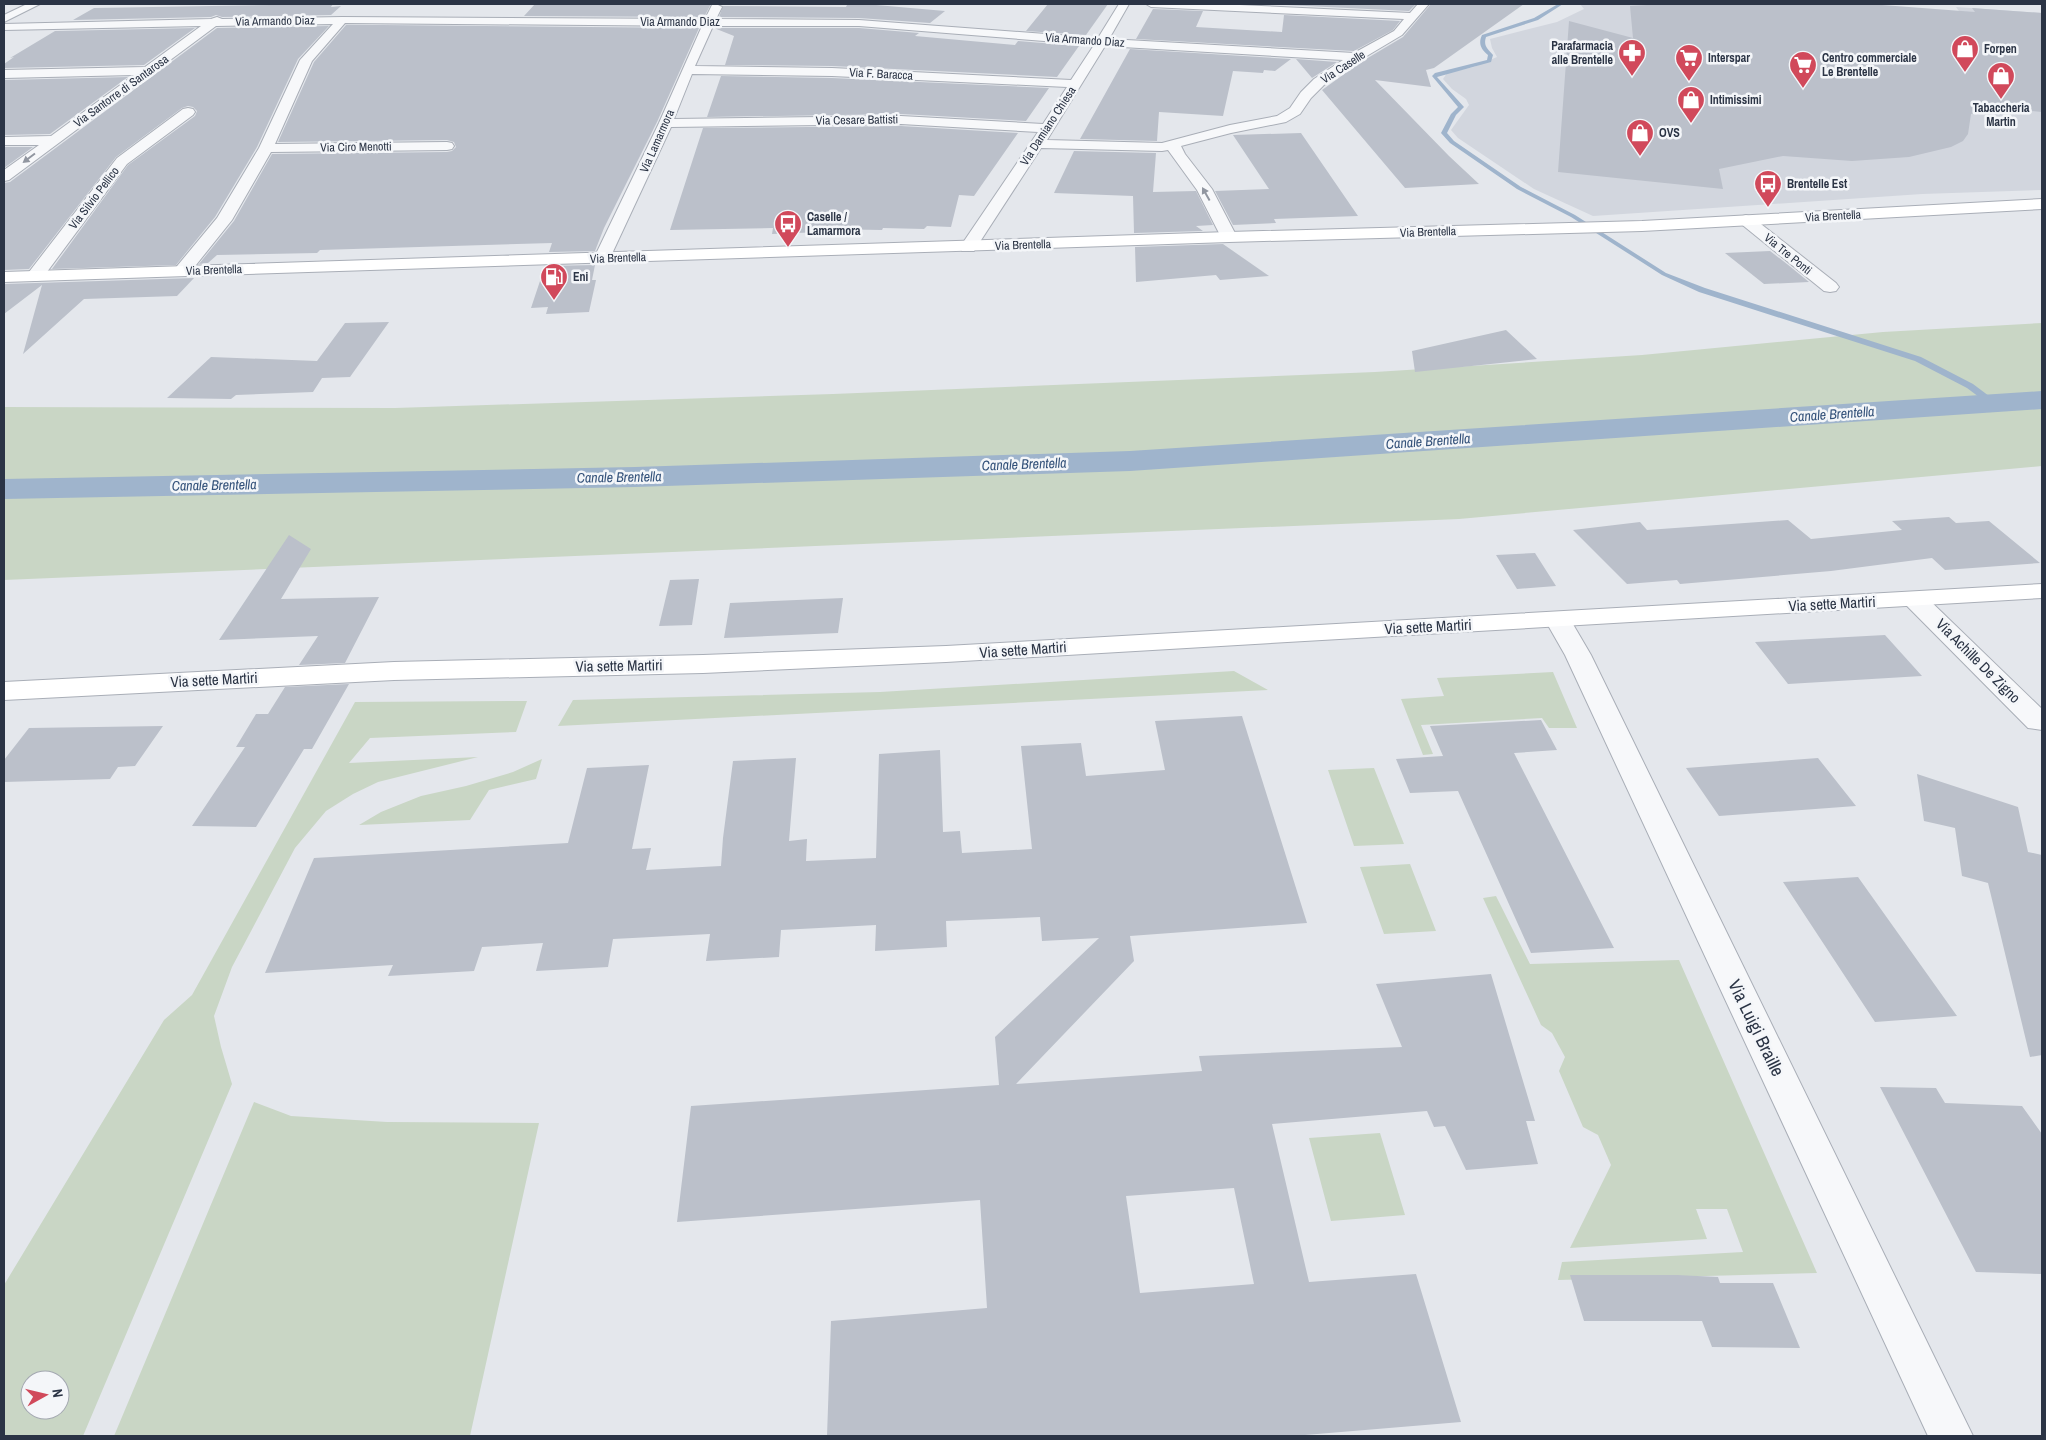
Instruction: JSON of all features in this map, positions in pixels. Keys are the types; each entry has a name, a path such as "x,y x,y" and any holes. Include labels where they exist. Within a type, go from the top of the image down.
{"main road":[{"name":"Via Brentella","path":"4,277 1229,237 1574,228 2042,204"},
{"name":"Via sette Martiri","path":"4,690 394,671 702,664 946,654 1915,600 2042,591"}],"street":[{"path":"4,19 35,4"},
{"name":"Via Lamarmora","path":"602,258 666,124 687,70 717,4"},
{"name":"Via Damiano Chiesa","path":"968,247 1038,144 1124,4"},
{"path":"1151,4 1412,16"},
{"name":"Via Caselle","path":"1038,144 1142,148 1174,146 1206,134 1281,119 1295,111 1306,95 1319,82 1356,57 1398,33 1424,4"},
{"name":"Via Santorre di Santarosa","path":"4,177 232,8"},
{"path":"182,271 224,220 266,148 306,60 342,20"},
{"name":"Via Armando Diaz","path":"4,27 342,20 859,23 1102,42 1356,57"},
{"name":"Via F. Baracca","path":"687,70 832,72 1075,84"},
{"path":"4,74 149,71"},
{"name":"Via Silvio Pellico","path":"35,276 122,161 188,112"},
{"name":"Via Cesare Battisti","path":"666,124 901,120 1047,128"},
{"path":"4,141 54,140"},
{"name":"Via Ciro Menotti","path":"266,148 447,146"},
{"path":"1174,146 1178,155 1204,189 1229,237"},
{"name":"Via Tre Ponti","path":"1746,220 1830,287"},
{"name":"Via Achille De Zigno","path":"1915,600 2038,721 2042,721"},
{"name":"Via Luigi Braille","path":"1558,620 1582,664 1951,1436"}],"shaded area":[{"path":"1580,4 1808,4 1817,20 1975,33 1956,7 2042,13 2042,190 1922,194 1593,216 1534,189 1458,138 1451,130 1469,105 1466,99 1452,89 1443,79 1447,73 1474,67 1497,57 1490,39 1557,22 1584,9"}],"green space":[{"path":"2042,323 2042,466 1459,519 4,580 4,407 395,408 833,394 1375,372 1642,355 1883,332"},
{"path":"1234,671 1268,690 558,726 573,700 880,692"},
{"path":"1553,672 1577,728 1549,728 1542,718 1421,725 1433,754 1423,755 1401,699 1444,696 1437,678"},
{"path":"527,701 516,732 370,738 349,763 478,757 378,782 353,794 326,811 295,848 232,967 214,1016 232,1084 83,1436 4,1436 4,1285 164,1020 192,995 355,702"},
{"path":"542,759 536,779 489,790 470,820 359,825 381,812 421,796 466,786 513,772"},
{"path":"1374,768 1404,844 1354,846 1328,770"},
{"path":"1410,864 1436,931 1384,934 1360,867"},
{"path":"1496,896 1530,964 1679,960 1817,1273 1558,1280 1562,1262 1743,1252 1727,1209 1696,1209 1707,1239 1570,1248 1611,1165 1598,1135 1583,1127 1559,1071 1565,1057 1552,1033 1541,1025 1483,898"},
{"path":"254,1102 291,1116 387,1122 539,1123 470,1436 114,1436"},
{"path":"1380,1133 1405,1215 1331,1221 1309,1138"}],"building":[{"path":"333,4 331,7 341,6 331,15 222,17 216,15 211,17 73,20 94,8"},
{"path":"535,4 711,4 704,17 524,16"},
{"path":"1048,4 1108,4 1086,35 1026,31"},
{"path":"1286,4 1416,4 1409,11"},
{"path":"1431,4 1524,4 1434,68 1426,70 1431,87 1375,80 1479,184 1405,188 1322,90 1361,62 1403,37"},
{"name":"Centro commerciale Le Brentelle","path":"1664,4 1869,4 1975,12 1972,8 2042,13 2042,112 1998,108 1971,114 1968,134 1963,141 1951,147 1909,157 1852,161 1783,156 1719,169 1723,189 1558,172 1569,21 1633,38 1630,6"},
{"path":"847,5 876,5 945,11 930,23 859,18 719,17 723,6 846,7"},
{"path":"1153,9 1203,11 1196,27 1282,32 1284,15 1400,21 1393,30 1354,51 1136,39"},
{"path":"346,25 699,28 657,122 604,228 595,251 549,252 552,243 320,250 317,253 217,255 208,263 199,264 234,221 272,154 447,152 452,151 456,147 454,142 447,140 278,142 314,62"},
{"path":"329,26 298,59 257,147 215,217 176,265 52,269 128,165 195,116 197,111 193,107 188,106 182,108 116,157 29,269 4,270 4,183 10,182 217,28"},
{"path":"195,28 144,65 4,68 4,64 14,57 10,58 55,31"},
{"path":"714,28 859,28 919,33 915,36 1015,45 1018,41 1079,46 1057,77 832,66 725,65 734,36"},
{"path":"1130,49 1291,59 1275,71 1264,70 1263,73 1233,71 1223,116 1159,112 1157,141 1080,139"},
{"path":"1296,59 1337,62 1312,78"},
{"path":"721,76 832,78 1049,88 1026,121 901,114 707,117"},
{"path":"128,77 50,134 4,135 4,80"},
{"path":"901,126 1018,133 974,196 959,195 951,227 927,226 924,229 883,228 882,230 822,229 821,232 772,234 773,228 670,230 703,128"},
{"path":"1301,133 1358,216 1274,219 1276,223 1233,225 1215,191 1269,189 1233,135"},
{"path":"4,147 33,147 4,168"},
{"path":"1074,151 1156,153 1153,192 1196,191 1213,225 1196,226 1203,231 1134,233 1133,196 1054,193"},
{"path":"1223,244 1269,276 1220,280 1216,275 1136,282 1135,247"},
{"path":"1770,251 1809,282 1764,284 1725,253"},
{"path":"595,265 592,280 596,280 589,312 546,314 548,307 531,308 545,266"},
{"path":"194,278 177,296 84,299 23,354 42,285 4,314 4,284"},
{"path":"389,322 350,377 322,378 313,392 236,395 231,399 167,398 211,357 317,361 345,323"},
{"path":"1506,330 1537,359 1415,372 1412,351"},
{"path":"1949,517 1956,523 1989,521 2040,563 1945,570 1932,558 1831,571 1680,584 1677,580 1627,584 1573,530 1640,522 1647,530 1788,520 1811,539 1902,530 1892,521"},
{"path":"289,535 311,549 281,599 379,597 345,663 299,665 318,636 219,640"},
{"path":"1535,553 1556,586 1517,589 1496,555"},
{"path":"699,579 692,625 659,626 670,580"},
{"path":"843,598 838,633 724,638 730,603"},
{"path":"1885,635 1922,676 1788,684 1755,642"},
{"path":"349,684 312,749 304,749 256,827 192,826 245,747 236,747 256,714 268,714 285,687"},
{"path":"1242,716 1307,923 1130,936 1134,961 1016,1084 1202,1071 1199,1056 1402,1047 1376,984 1491,974 1535,1121 1526,1121 1538,1164 1466,1170 1445,1126 1434,1127 1427,1111 1272,1124 1309,1282 1416,1274 1461,1422 1293,1436 827,1436 831,1321 987,1308 980,1200 677,1222 691,1106 999,1085 995,1037 1099,938 1042,941 1040,917 946,921 947,947 875,951 876,925 781,930 779,957 706,961 710,934 613,939 608,967 536,971 543,943 482,947 474,971 388,976 393,965 265,973 314,858 568,843 587,768 649,765 632,849 651,848 646,870 721,866 733,761 796,758 789,841 807,839 806,861 876,858 879,754 940,750 943,832 960,831 962,853 1032,849 1021,746 1081,743 1086,776 1165,770 1155,721","holes":["1234,1188 1254,1284 1140,1293 1126,1196"]},
{"path":"1541,720 1557,750 1514,753 1614,948 1531,953 1458,791 1410,793 1396,759 1443,756 1430,726"},
{"path":"163,726 135,766 118,767 110,779 4,782 4,760 29,728"},
{"path":"1818,758 1856,806 1719,816 1686,768"},
{"path":"1917,774 2018,807 2028,852 2042,855 2042,1055 2030,1057 1988,883 1962,876 1955,828 1924,821"},
{"path":"1858,877 1957,1016 1875,1022 1783,882"},
{"path":"1880,1087 1936,1088 1945,1103 2022,1106 2042,1134 2042,1274 1976,1272"},
{"path":"1570,1275 1677,1275 1718,1277 1720,1283 1773,1283 1800,1348 1712,1347 1702,1321 1584,1321"}],"waterway":[{"path":"1561,4 1536,19 1484,36 1482,41 1484,49 1491,55 1489,61 1437,74 1434,77 1461,107 1454,114 1444,133 1452,142 1519,188 1573,216 1664,274 1702,290 1918,359 1970,386 1994,404"},
{"name":"Canale Brentella","path":"4,489 635,477 1130,461 2042,400"}],"place":[{"name":"Forpen","path":"1965,73"},
{"name":"Parafarmacia alle Brentelle","path":"1632,77"},
{"name":"Interspar","path":"1689,82"},
{"name":"Centro commerciale Le Brentelle","path":"1803,89"},
{"name":"Tabaccheria Martin","path":"2001,100"},
{"name":"Intimissimi","path":"1691,124"},
{"name":"OVS","path":"1640,157"},
{"name":"Brentelle Est","path":"1768,208"},
{"name":"Caselle / Lamarmora","path":"788,248"},
{"name":"Eni","path":"554,301"}]}
